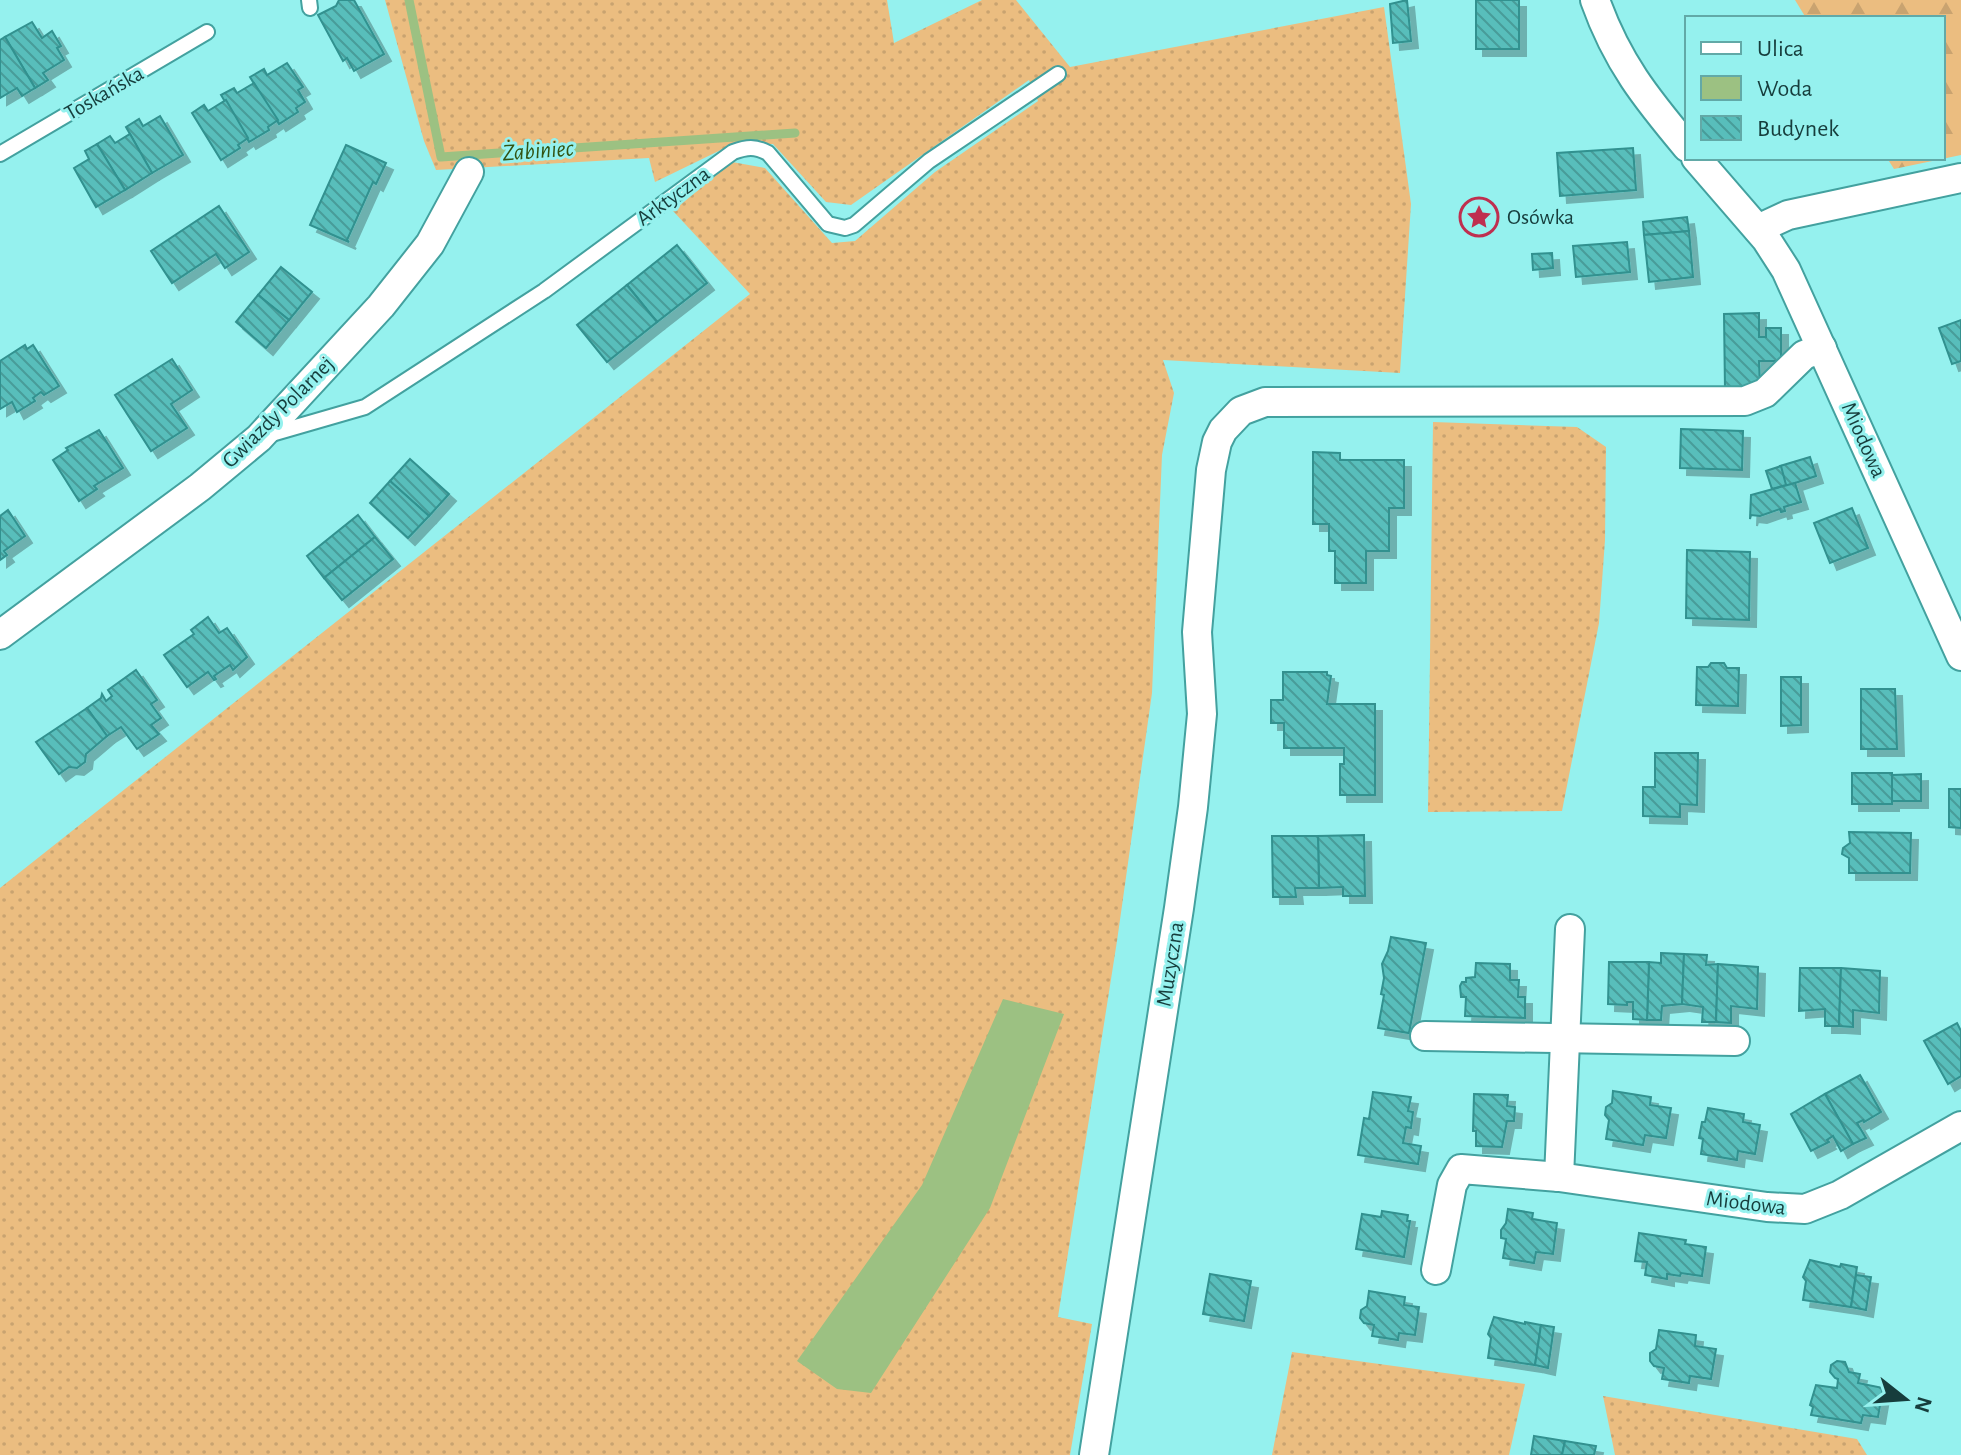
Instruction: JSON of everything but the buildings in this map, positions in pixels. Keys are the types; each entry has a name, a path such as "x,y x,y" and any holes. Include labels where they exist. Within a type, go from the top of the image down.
{"street":[{"path":"1595,0 1606,31 1627,71 1685,144"},
{"name":"Miodowa","path":"1698,160 1758,229 1786,270 1961,656"},
{"name":"Gwiazdy Polarnej","path":"0,635 200,487 259,438 381,306 430,244 469,172"},
{"path":"1758,229 1788,215 1961,178"},
{"name":"Muzyczna","path":"1094,1455 1193,807 1202,714 1197,632 1211,470 1223,430 1241,411 1265,402 1745,401 1765,393 1804,355 1822,348"},
{"path":"1559,1177 1570,929"},
{"path":"1425,1036 1735,1041"},
{"name":"Miodowa","path":"1436,1270 1452,1185 1461,1169 1559,1177 1767,1207 1805,1209 1840,1195 1961,1126"}],"lane":[{"name":"Toskańska","path":"0,154 207,32"},
{"name":"Arktyczna","path":"259,438 365,407 544,291 733,152 746,147 759,148 768,153 828,224 845,228 854,225 929,161 1058,74"}],"green space":[{"path":"385,0 887,0 894,43 982,0 1016,0 1070,67 1384,7 1411,204 1400,373 1163,360 1174,393 1162,455 1152,693 1058,1317 1092,1324 1070,1455 0,1455 0,888 750,294 673,211 732,162 765,168 832,243 855,241 935,172 1038,101 1029,80 851,205 826,202 773,144 731,145 655,182 649,158 436,170 424,141"},
{"path":"1795,0 1961,0 1961,155 1945,158 1945,16 1805,16"},
{"path":"1888,160 1937,160 1894,169"},
{"path":"1433,422 1577,427 1606,447 1605,540 1599,623 1562,811 1428,812"},
{"path":"1292,1352 1525,1384 1509,1455 1272,1455"},
{"path":"1603,1396 1857,1439 1867,1455 1615,1455"}],"water":[{"path":"1003,999 1064,1014 990,1208 871,1393 837,1389 797,1361 922,1185"}],"waterway":[{"name":"Żabiniec","path":"409,0 441,157 795,133"}],"place":[{"name":"Osówka","path":"1479,217"}]}
